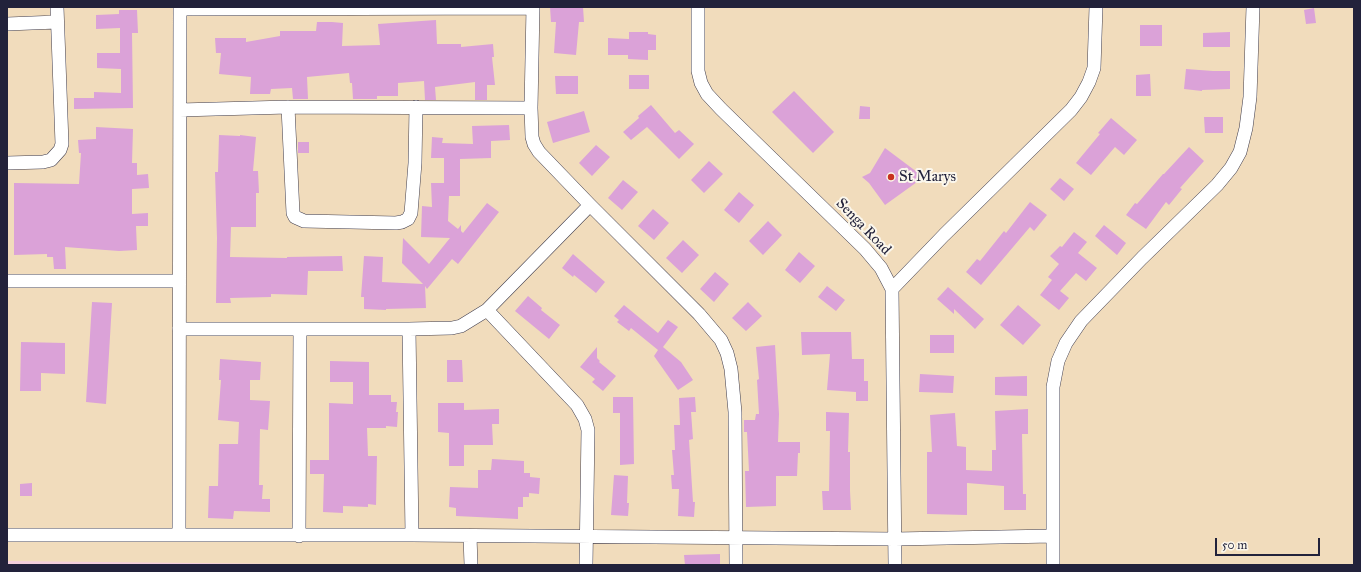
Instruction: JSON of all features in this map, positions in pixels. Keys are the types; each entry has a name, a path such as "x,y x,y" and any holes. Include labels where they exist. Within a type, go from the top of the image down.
{"street":[{"path":"7,163 43,162 51,160 60,150 62,144 57,7"},
{"path":"179,535 180,8 533,7 531,108 532,137 537,149 590,205 699,314 721,340 727,353 731,369 735,412 736,565"},
{"name":"Senga Road","path":"698,7 698,71 701,83 707,94 873,258 892,289 895,565"},
{"path":"892,289 944,235 1071,110 1081,97 1094,68 1096,7"},
{"path":"1053,565 1053,387 1058,361 1066,343 1081,321 1142,258 1203,200 1231,168 1240,152 1246,128 1250,97 1253,7"},
{"path":"7,24 57,22"},
{"path":"180,110 288,107 531,108"},
{"path":"288,107 293,213 295,217 298,220 304,221 396,223 408,219 411,213 415,163 416,107"},
{"path":"179,329 409,329 452,328 461,326 487,310 590,205"},
{"path":"7,282 179,281"},
{"path":"487,310 578,405 585,419 588,430 586,565"},
{"path":"299,536 300,329"},
{"path":"409,329 412,536"},
{"path":"7,535 470,536 736,539 895,539 1053,536"},
{"path":"470,536 471,565"}],"shaded area":[{"path":"7,561 381,565 7,565"}],"building":[{"path":"550,7 583,7 584,22 579,22 576,55 554,53 556,22 551,22"},
{"path":"1314,8 1316,23 1306,24 1304,10"},
{"path":"119,10 137,10 138,33 132,33 133,108 74,109 74,98 94,98 94,92 121,93 121,69 97,68 97,53 120,53 120,28 96,29 96,15 119,14"},
{"path":"436,20 437,44 461,44 461,47 493,44 494,57 492,57 495,85 487,85 487,100 475,100 475,82 435,87 436,100 425,100 424,81 398,83 398,96 377,96 377,99 353,99 352,83 350,83 349,73 307,77 308,99 293,99 292,88 271,89 270,94 250,94 251,77 219,74 221,53 216,53 215,38 246,38 246,42 280,36 280,31 316,31 317,22 332,22 343,23 342,46 380,45 378,24"},
{"path":"1140,25 1162,25 1162,46 1140,46"},
{"path":"629,32 648,32 648,34 656,35 656,50 648,50 648,60 628,59 628,55 608,55 608,38 629,39"},
{"path":"1230,32 1230,47 1203,47 1203,33"},
{"path":"1186,69 1230,71 1230,89 1202,91 1184,89"},
{"path":"1150,74 1151,96 1136,96 1136,75"},
{"path":"629,75 649,75 649,89 629,89"},
{"path":"555,76 578,76 578,94 556,94"},
{"path":"794,91 834,132 813,153 772,112"},
{"path":"651,105 675,133 679,130 694,144 679,159 647,127 631,140 623,132"},
{"path":"860,106 870,107 870,119 859,119"},
{"path":"584,111 590,132 553,143 547,122"},
{"path":"1204,117 1223,117 1223,133 1205,133"},
{"path":"1111,118 1137,140 1124,155 1115,147 1091,175 1076,163"},
{"path":"509,125 510,140 491,141 491,158 460,159 460,196 449,196 448,221 458,229 461,225 461,231 463,233 487,203 499,212 458,264 452,259 427,289 425,286 426,308 386,310 364,309 364,297 361,297 364,256 383,257 382,282 423,284 402,263 403,238 429,264 450,238 421,237 422,206 432,207 431,183 444,183 444,158 431,158 432,137 443,138 442,143 473,144 472,126"},
{"path":"96,127 133,129 132,163 137,163 137,175 148,174 149,188 132,189 132,214 148,213 148,226 136,226 137,250 119,251 65,247 66,269 54,269 53,257 47,257 47,254 14,255 14,183 79,184 81,153 79,153 78,140 96,139"},
{"path":"219,135 256,137 253,171 258,171 259,193 256,193 256,227 231,227 230,257 287,258 342,256 343,271 308,271 307,295 271,294 271,297 230,298 231,303 216,303 217,238 215,172 218,172"},
{"path":"298,142 309,142 309,153 298,153"},
{"path":"596,145 610,157 592,176 579,163"},
{"path":"1189,147 1204,161 1180,188 1182,189 1169,205 1166,202 1146,229 1126,215 1135,203 1137,204"},
{"name":"St Marys","path":"885,148 917,172 919,176 917,182 885,205 869,183 862,177 870,173"},
{"path":"709,161 723,174 704,193 691,180"},
{"path":"1060,178 1074,189 1064,201 1050,189"},
{"path":"623,180 638,192 622,210 608,198"},
{"path":"739,192 754,205 739,223 724,210"},
{"path":"1030,202 1047,215 1034,231 1030,227 981,285 966,272 977,259 980,261 1004,231 1006,233"},
{"path":"653,209 669,223 654,240 638,226"},
{"path":"768,221 782,235 763,255 749,241"},
{"path":"1104,225 1126,243 1117,255 1095,236"},
{"path":"1074,232 1087,242 1078,253 1097,268 1086,281 1076,273 1060,291 1069,298 1059,310 1040,295 1052,280 1048,277 1059,264 1050,256 1060,246 1062,247"},
{"path":"683,240 699,255 682,273 666,258"},
{"path":"799,252 815,266 800,283 785,270"},
{"path":"573,254 605,282 596,293 574,275 573,277 562,268"},
{"path":"715,272 729,284 714,302 700,289"},
{"path":"827,286 845,300 836,311 818,297"},
{"path":"948,287 984,319 975,329 954,309 954,314 937,299"},
{"path":"528,296 542,308 541,310 560,325 549,339 515,311"},
{"path":"92,302 112,303 106,404 86,402"},
{"path":"748,302 762,316 746,331 732,318"},
{"path":"624,305 658,333 668,320 678,327 663,347 681,362 693,380 678,390 654,356 658,350 631,328 629,331 617,322 619,320 614,316"},
{"path":"1018,305 1041,325 1023,345 1000,325"},
{"path":"801,332 851,332 852,359 864,359 864,381 868,381 868,401 856,401 856,392 827,390 830,354 802,355"},
{"path":"930,335 954,335 954,353 930,353"},
{"path":"21,342 65,343 65,374 41,373 41,391 20,391"},
{"path":"775,345 779,414 778,442 800,442 797,476 776,476 776,506 746,507 745,471 749,471 747,432 744,432 744,420 755,420 756,414 759,414 757,380 759,379 756,347"},
{"path":"597,347 597,358 600,361 599,362 616,376 603,391 592,382 595,379 580,367"},
{"path":"220,359 261,362 260,380 250,380 250,400 270,401 268,430 260,429 259,485 263,485 262,499 270,499 270,512 234,511 233,519 208,518 209,486 218,486 219,444 238,444 239,422 218,420 221,380 219,380"},
{"path":"447,360 462,360 463,382 447,382"},
{"path":"330,361 369,362 369,395 391,395 391,402 397,402 396,412 398,412 397,427 386,426 386,428 367,428 368,456 377,456 376,505 368,504 368,507 343,506 343,513 323,512 324,474 310,474 310,460 329,460 329,403 353,404 353,382 330,382"},
{"path":"920,374 954,376 953,393 919,392"},
{"path":"1027,376 1027,396 995,395 995,377"},
{"path":"613,397 633,397 634,464 620,465 620,413 613,413"},
{"path":"695,397 696,412 691,412 693,439 689,440 693,502 695,502 694,517 678,516 679,489 672,489 671,475 674,475 672,450 675,450 674,425 680,425 679,398"},
{"path":"438,403 464,403 464,410 499,409 499,424 492,424 493,445 464,445 464,466 449,466 449,433 438,432"},
{"path":"1028,409 1028,434 1022,434 1023,494 1026,494 1026,510 1004,510 1004,486 967,483 967,515 927,514 927,452 932,452 930,415 955,413 957,446 966,447 966,470 992,471 992,450 996,450 995,411"},
{"path":"826,412 849,413 848,452 850,452 851,510 823,510 822,491 829,491 830,431 826,431"},
{"path":"492,459 524,461 524,473 530,473 530,477 540,478 539,494 529,493 529,497 523,497 523,507 518,507 518,519 456,516 456,508 449,507 450,487 478,488 478,470 491,470"},
{"path":"614,475 628,476 628,516 611,515"},
{"path":"32,483 32,496 20,496 20,484"},
{"path":"720,554 720,565 685,565 684,555"}],"place":[{"name":"St Marys","path":"891,177"}]}
